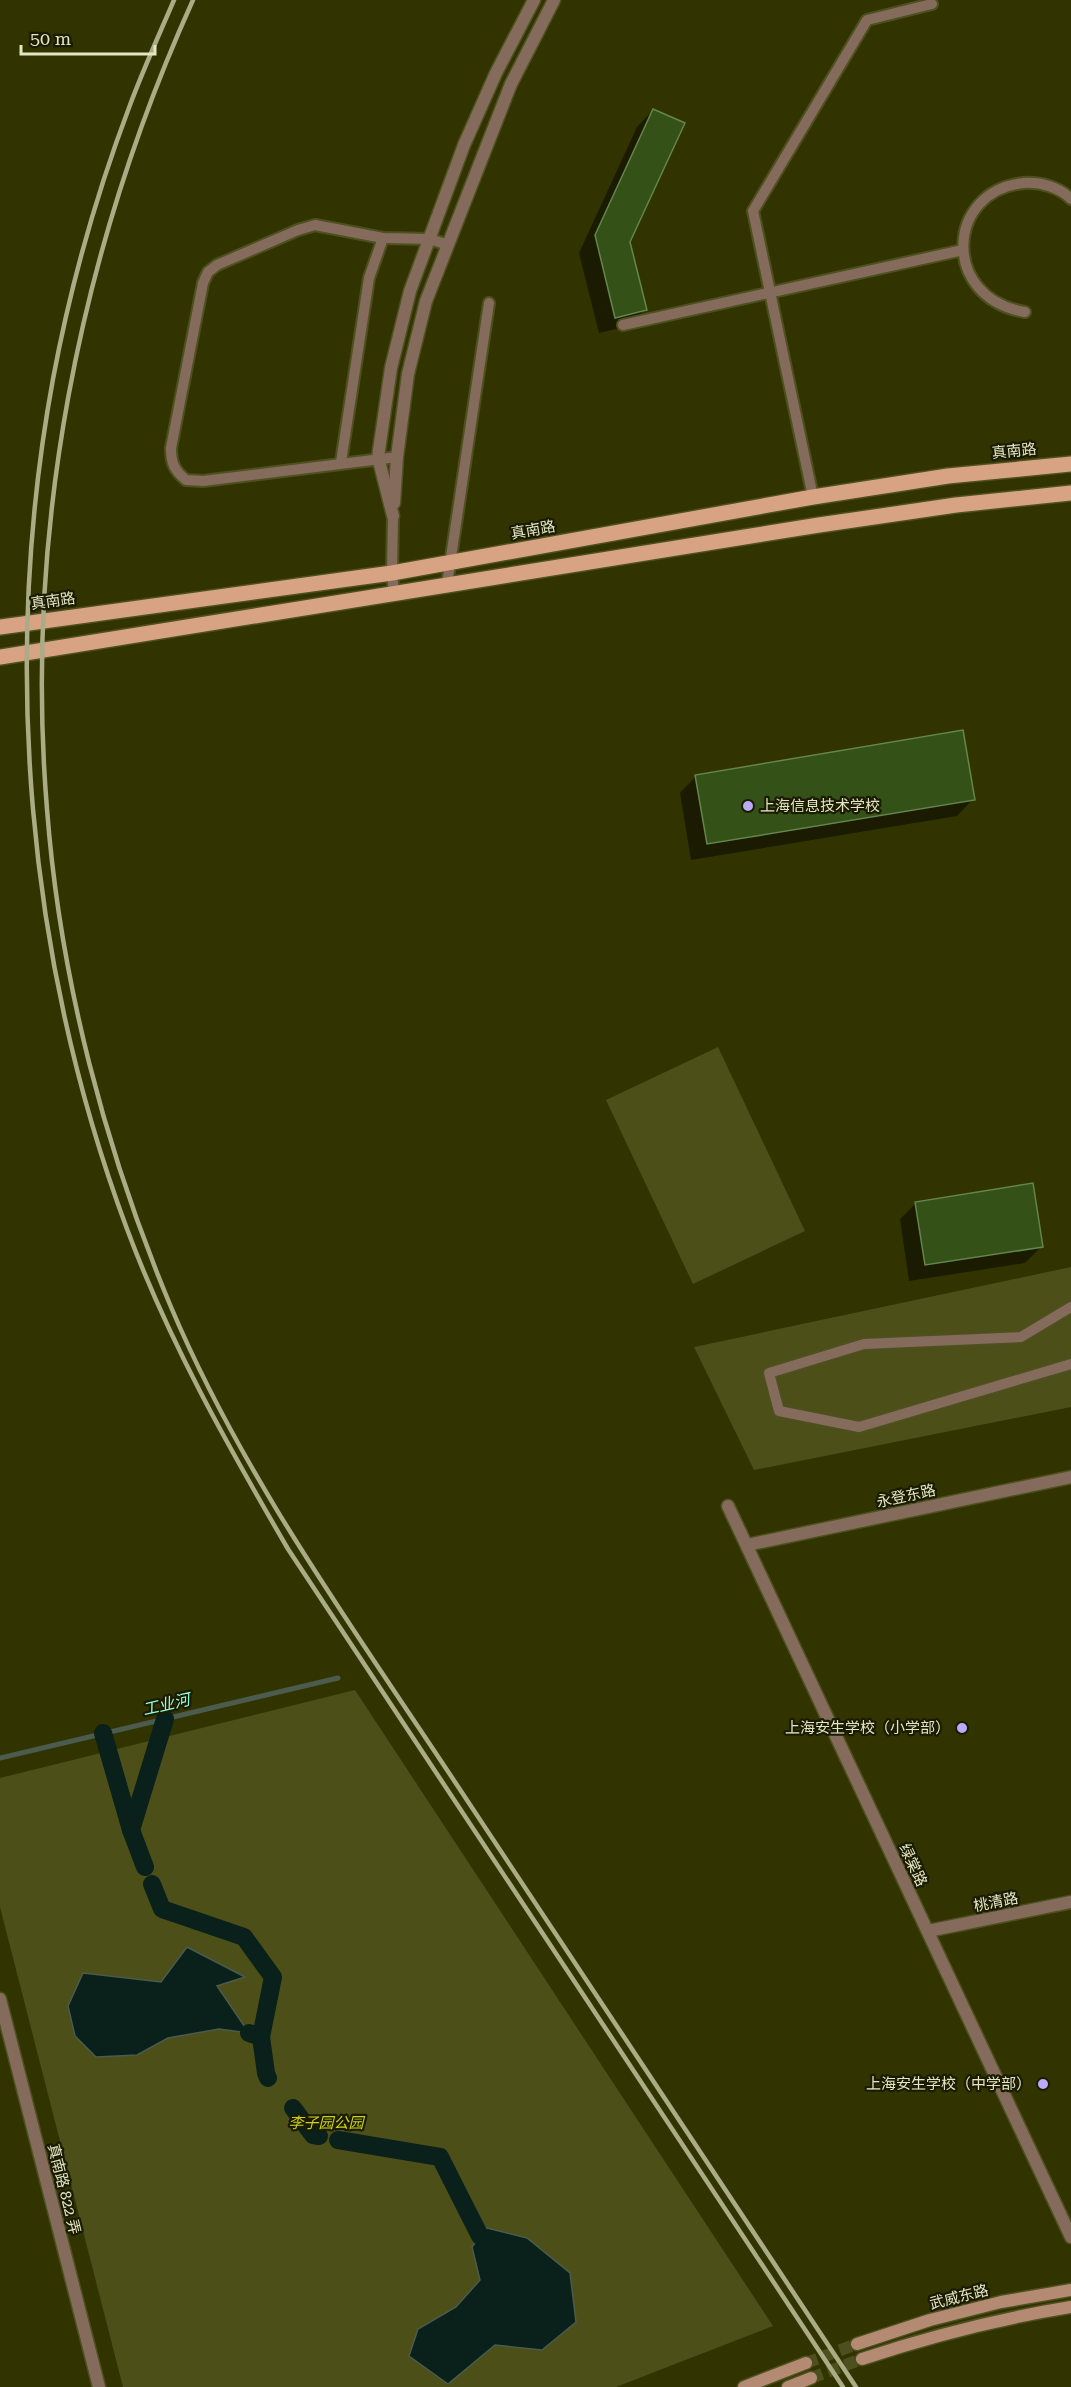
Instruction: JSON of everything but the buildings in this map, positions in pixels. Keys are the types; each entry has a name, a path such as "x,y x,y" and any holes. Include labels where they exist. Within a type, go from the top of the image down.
{"main road":[{"name":"真南路","path":"0,627 392,573 813,497 948,476 1071,464"},
{"path":"0,657 956,504 1071,493"},
{"name":"武威东路","path":"857,2344 930,2320 1001,2302 1071,2290"},
{"name":"武威东路","path":"862,2359 964,2328 1005,2318 1071,2307"},
{"path":"744,2387 806,2363"},
{"path":"788,2387 811,2378"}],"street":[{"path":"393,516 378,457 391,368 410,291 465,146 496,73 534,0"},
{"path":"393,516 397,457 408,374 426,301 511,84 554,0"},
{"name":"永登东路","path":"747,1545 1071,1477"},
{"name":"绿棠路","path":"728,1506 1071,2237"},
{"name":"桃清路","path":"928,1931 1071,1902"},
{"name":"真南路 822 弄","path":"0,1999 99,2387"}],"lane":[{"path":"813,497 753,211 867,20 932,4"},
{"path":"1025,312 1002,306 982,293 972,280 963,250 965,232 972,215 983,201 997,190 1014,184 1032,182 1050,186 1071,199"},
{"path":"397,457 378,457 203,481 186,480 176,471 171,461 171,448 203,283 208,272 217,265 315,225 383,238 430,239 448,245"},
{"path":"341,462 369,278 383,238"},
{"path":"623,325 963,250"},
{"path":"447,584 489,303"},
{"path":"393,516 394,593"},
{"path":"1071,1307 1021,1336 864,1344 769,1372 779,1411 859,1427 1071,1364"}],"green space":[{"path":"718,1047 805,1231 693,1284 606,1100"},
{"path":"1071,1267 1071,1407 754,1470 694,1347"},
{"name":"李子园公园","path":"355,1690 773,2326 616,2387 123,2387 0,1907 0,1778"}],"water":[{"path":"187,1947 245,1977 217,1986 249,2033 219,2029 168,2038 137,2055 96,2057 75,2036 68,2006 83,1973 161,1982"},
{"path":"487,2228 527,2238 570,2273 576,2322 542,2350 495,2345 448,2384 409,2356 418,2329 456,2307 480,2280 472,2247"}],"waterway":[{"name":"工业河","path":"0,1758 338,1678"},
{"path":"131,1830 165,1719"},
{"path":"103,1733 131,1830 145,1867"},
{"path":"152,1884 162,1909 244,1937 273,1977 261,2037 249,2033"},
{"path":"261,2037 268,2078"},
{"path":"293,2108 313,2135 319,2136"},
{"path":"338,2140 440,2157 480,2236"}],"tunnel":[{"path":"806,2363 857,2344"},
{"path":"811,2378 862,2359"}],"railway":[{"path":"174,0 118,138 76,275 53,379 37,485 29,593 27,701 33,809 46,917 66,1023 93,1127 127,1229 161,1312 201,1393 288,1549 843,2387"},
{"path":"193,0 153,96 119,194 91,294 69,395 53,498 44,601 42,705 47,809 53,873 75,1000 106,1125 147,1247 171,1307 200,1370 266,1492 340,1609 856,2387"}],"place":[{"name":"上海信息技术学校","path":"748,806"},
{"name":"上海安生学校（小学部）","path":"962,1728"},
{"name":"上海安生学校（中学部）","path":"1043,2084"}]}
